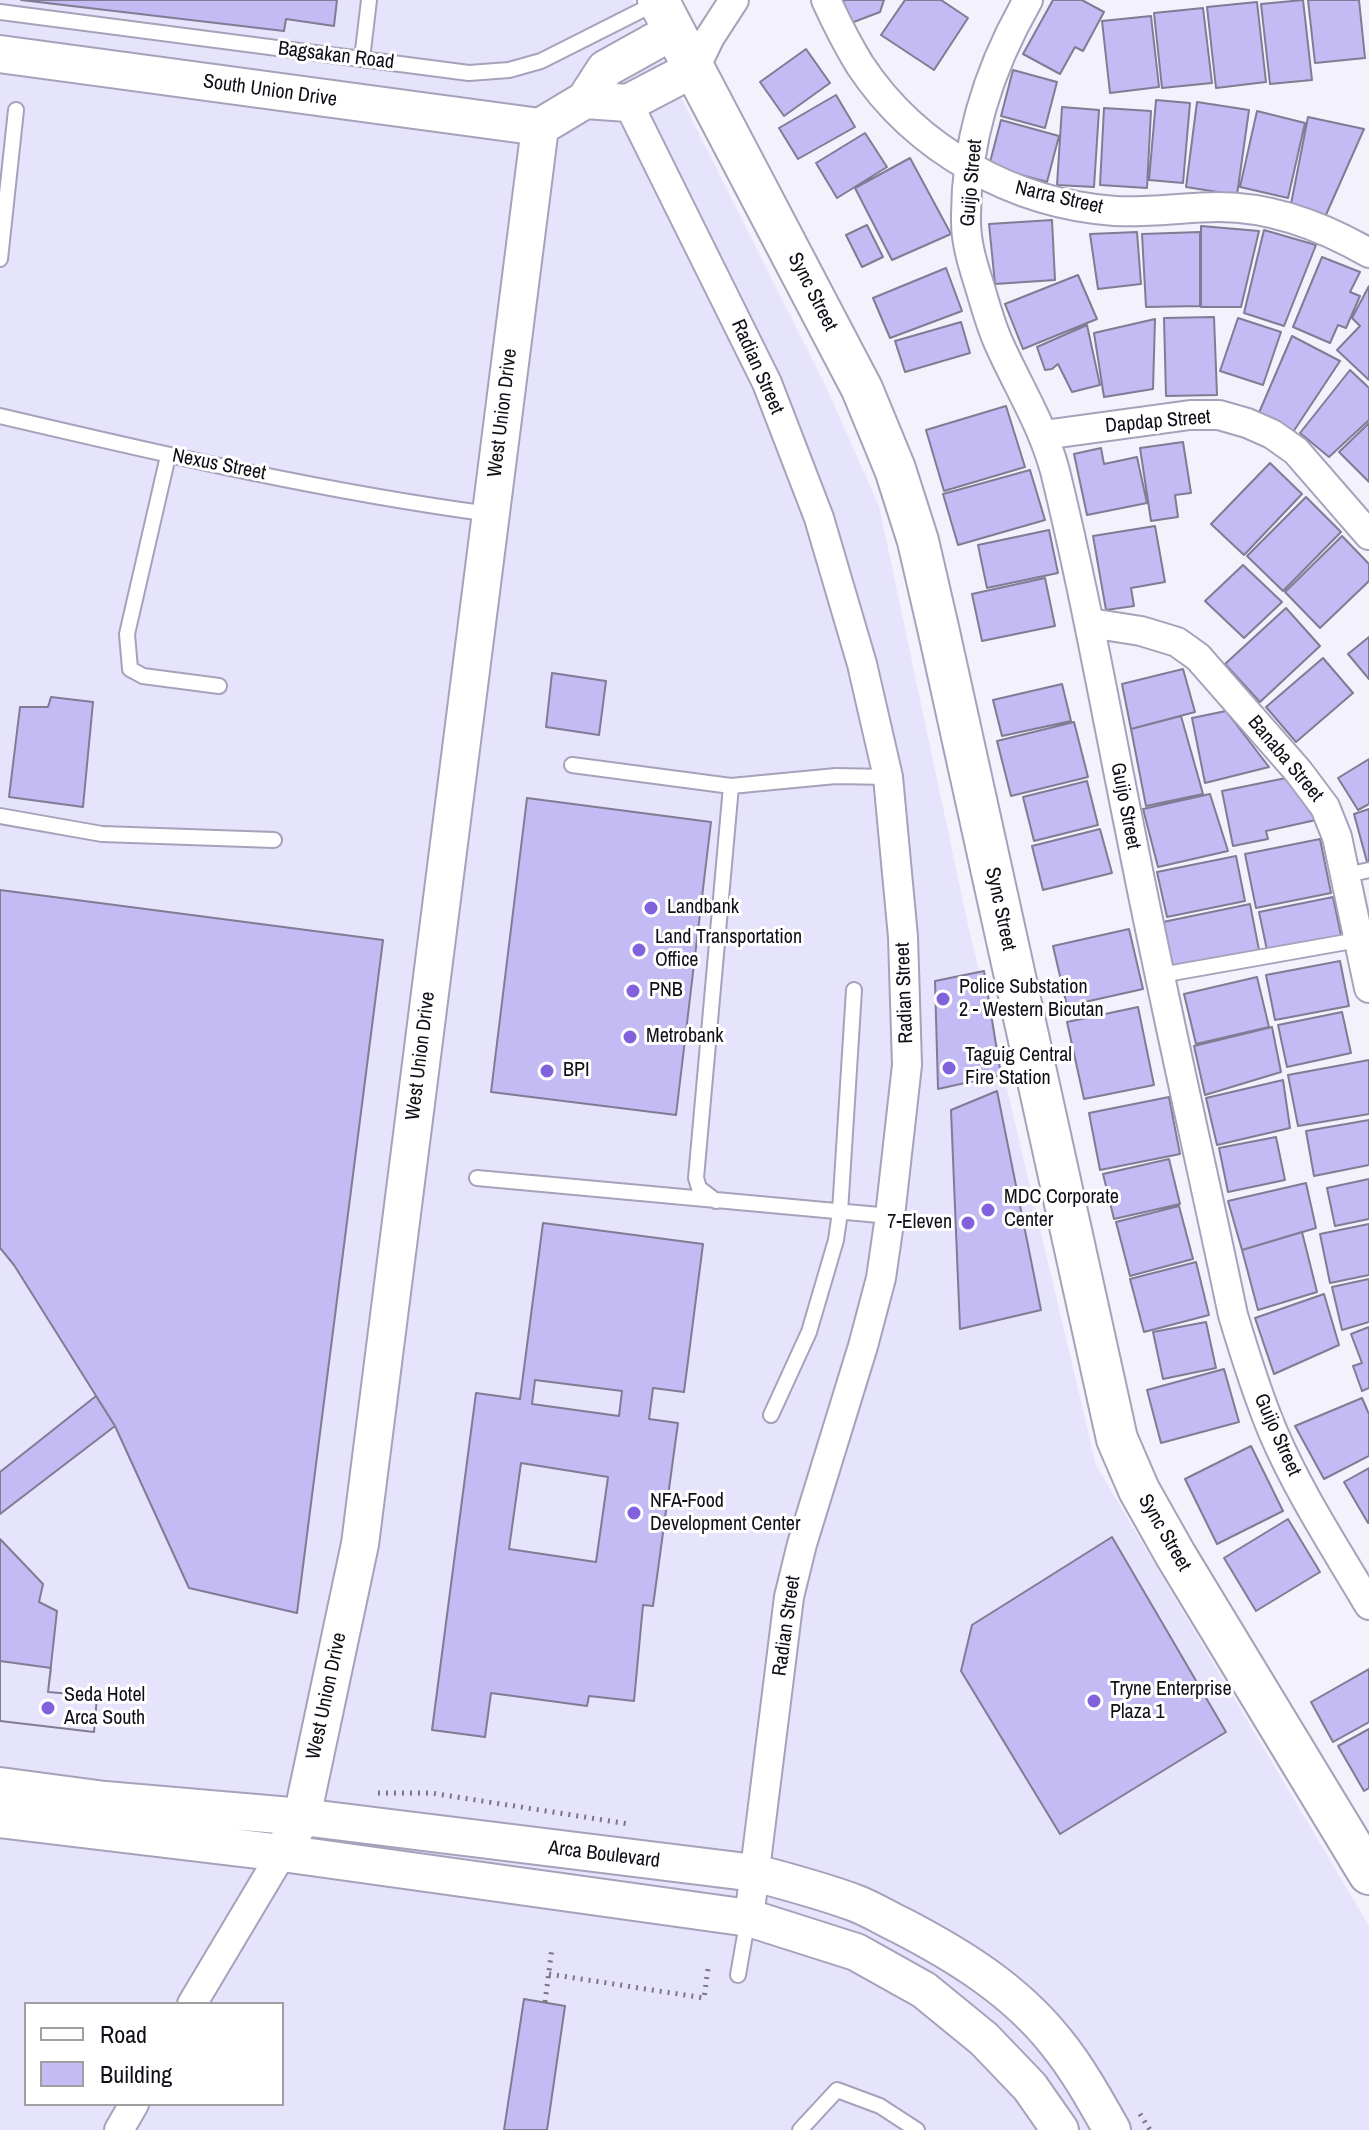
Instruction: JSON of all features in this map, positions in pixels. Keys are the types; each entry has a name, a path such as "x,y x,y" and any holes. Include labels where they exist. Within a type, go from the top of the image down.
{"main road":[{"name":"Sync Street","path":"664,11 862,389 895,469 918,541 1117,1439 1139,1490 1175,1554 1369,1874"}],"street":[{"path":"585,100 628,103 695,68 710,37 734,0"},
{"name":"Narra Street","path":"826,0 861,67 898,111 933,144 969,168 1009,187 1086,208 1143,212 1219,207 1248,209 1329,230 1369,253"},
{"name":"Guijo Street","path":"1028,0 986,88 969,168 966,223 971,257 992,327 1044,435 1090,623 1132,843 1233,1315 1273,1433 1300,1487 1360,1571 1369,1605"},
{"path":"540,127 585,100 605,69 664,11"},
{"name":"South Union Drive","path":"0,54 540,127"},
{"name":"Radian Street","path":"628,103 767,383 819,518 862,664 888,777 903,937 907,1065 881,1278 789,1597 749,1918"},
{"name":"West Union Drive","path":"193,2002 302,1817 360,1544 540,127"},
{"name":"Dapdap Street","path":"1044,435 1190,415 1219,415 1247,423 1272,434 1296,451 1369,535"},
{"name":"Banaba Street","path":"1090,623 1141,631 1177,642 1198,657 1298,771 1325,807 1337,837 1358,873 1358,940 1369,988"},
{"name":"Arca Boulevard","path":"0,1786 105,1800 302,1817 755,1873 859,1904 942,1947 983,1973 1021,2005 1056,2041 1112,2130"},
{"name":"Arca Boulevard","path":"0,1819 282,1853 749,1918 856,1952 924,1990 993,2048 1030,2087 1060,2130"},
{"path":"119,2130 133,2106"}],"lane":[{"path":"362,59 369,0"},
{"name":"Bagsakan Road","path":"0,12 469,73 509,70 541,61 664,11"},
{"path":"0,259 16,110"},
{"name":"Nexus Street","path":"0,416 168,456 490,514"},
{"path":"168,456 127,634 130,669 143,676 219,686"},
{"path":"572,765 731,786 836,776 888,777"},
{"path":"716,1201 699,1188 696,1178 731,786"},
{"path":"0,816 102,834 274,840"},
{"path":"1161,975 1358,940"},
{"path":"771,1415 809,1332 836,1240 854,990"},
{"path":"477,1178 890,1216"},
{"path":"738,1975 749,1918"},
{"path":"800,2130 837,2090 880,2106 917,2130"}],"path":[{"path":"375,1793 431,1793 638,1826"},
{"path":"545,2002 552,1948"},
{"path":"549,1974 704,1998 708,1969"}],"shaded area":[{"path":"0,0 632,0 826,387 879,506 966,916 1096,1465 1369,1926 1369,2130 0,2130"}],"building":[{"path":"21,0 337,0 334,26 286,19 284,31"},
{"path":"843,0 884,0 880,12 851,23"},
{"path":"905,0 941,0 968,18 934,70 881,35"},
{"path":"1053,0 1082,0 1104,12 1083,51 1075,47 1060,74 1023,54"},
{"path":"1303,0 1312,80 1270,84 1261,4"},
{"path":"1308,0 1359,0 1365,58 1315,63"},
{"path":"1257,2 1266,82 1216,88 1207,7"},
{"path":"1203,8 1212,83 1162,88 1154,13"},
{"path":"1151,16 1159,87 1110,93 1102,21"},
{"path":"806,49 830,83 784,116 760,82"},
{"path":"1013,70 1057,82 1045,128 1001,116"},
{"path":"836,95 855,127 798,159 779,128"},
{"path":"1156,100 1190,103 1183,183 1149,180"},
{"path":"1197,102 1249,110 1237,195 1186,187"},
{"path":"1062,107 1099,110 1094,187 1057,185"},
{"path":"1104,108 1151,111 1147,188 1100,185"},
{"path":"1257,111 1305,123 1288,198 1240,187"},
{"path":"1308,117 1364,129 1325,217 1291,204"},
{"path":"1001,120 1059,136 1047,182 989,166"},
{"path":"865,133 887,167 837,198 816,163"},
{"path":"910,158 951,234 892,260 855,188"},
{"path":"1052,220 1055,280 995,284 989,224"},
{"path":"867,225 883,257 862,267 846,235"},
{"path":"1201,226 1259,231 1241,307 1201,307"},
{"path":"1264,230 1316,245 1284,326 1244,313"},
{"path":"1137,232 1141,284 1098,289 1090,234"},
{"path":"1200,232 1200,306 1146,307 1142,234"},
{"path":"1322,257 1360,272 1350,292 1360,296 1346,328 1338,325 1330,343 1293,327"},
{"path":"946,268 962,311 890,338 873,298"},
{"path":"1078,275 1097,319 1023,349 1005,304"},
{"path":"1369,286 1369,380 1337,350 1360,326 1352,318"},
{"path":"1214,317 1217,395 1166,396 1164,318"},
{"path":"1238,318 1281,332 1263,385 1220,371"},
{"path":"1155,319 1153,389 1104,397 1094,333"},
{"path":"961,322 970,353 905,372 895,341"},
{"path":"1087,325 1100,385 1072,392 1058,364 1045,370 1037,347"},
{"path":"1292,336 1340,361 1293,432 1258,415"},
{"path":"1350,370 1369,388 1369,420 1329,457 1300,433"},
{"path":"1006,406 1025,467 944,491 926,430"},
{"path":"1369,423 1369,482 1339,452"},
{"path":"1183,442 1191,493 1175,495 1178,517 1151,521 1140,448"},
{"path":"1101,448 1104,464 1137,457 1147,503 1087,515 1074,454"},
{"path":"1270,463 1302,494 1244,555 1211,524"},
{"path":"1030,470 1045,520 958,545 943,494"},
{"path":"1306,497 1341,532 1283,591 1247,556"},
{"path":"1155,526 1165,582 1131,588 1134,606 1106,610 1093,536"},
{"path":"1049,530 1058,573 987,588 978,545"},
{"path":"1342,536 1369,564 1369,581 1320,628 1285,592"},
{"path":"1243,565 1282,602 1244,638 1205,601"},
{"path":"1045,578 1055,626 982,641 972,594"},
{"path":"1286,608 1320,646 1260,702 1225,664"},
{"path":"1369,637 1369,679 1348,654"},
{"path":"1323,658 1353,693 1296,742 1266,707"},
{"path":"1183,669 1195,712 1131,729 1122,684"},
{"path":"552,673 606,681 599,735 546,727"},
{"path":"1062,684 1071,721 1002,736 993,700"},
{"path":"51,697 93,702 83,807 9,797 20,707 48,707"},
{"path":"1226,711 1269,767 1205,783 1192,718"},
{"path":"1181,716 1203,794 1146,806 1131,729"},
{"path":"1074,722 1088,777 1011,796 997,741"},
{"path":"1369,759 1369,804 1358,810 1338,778"},
{"path":"1286,778 1316,820 1266,831 1268,839 1233,846 1222,791"},
{"path":"1087,781 1098,825 1034,841 1023,797"},
{"path":"1210,794 1228,851 1158,867 1143,809"},
{"path":"527,798 711,822 676,1115 491,1092"},
{"path":"1369,809 1369,861 1367,862 1354,814"},
{"path":"1100,829 1112,873 1043,890 1032,846"},
{"path":"1320,839 1331,893 1256,908 1245,854"},
{"path":"1236,856 1245,901 1167,917 1157,872"},
{"path":"0,890 383,940 297,1613 189,1588 115,1426 14,1265 0,1248"},
{"path":"1333,897 1342,940 1268,955 1259,912"},
{"path":"1250,904 1260,955 1174,973 1163,922"},
{"path":"1129,929 1143,989 1067,1006 1053,946"},
{"path":"1340,961 1349,1006 1275,1020 1266,975"},
{"path":"984,971 1001,1075 938,1089 935,981"},
{"path":"1257,977 1269,1027 1196,1044 1184,994"},
{"path":"1138,1007 1154,1085 1084,1099 1067,1022"},
{"path":"1342,1012 1351,1053 1287,1067 1278,1025"},
{"path":"1272,1027 1281,1072 1205,1095 1194,1046"},
{"path":"1369,1060 1369,1114 1298,1126 1288,1075"},
{"path":"1283,1080 1290,1128 1217,1145 1206,1098"},
{"name":"MDC Corporate Center","path":"997,1091 1041,1310 960,1329 951,1110"},
{"path":"1169,1097 1180,1154 1100,1170 1089,1113"},
{"path":"1369,1120 1369,1165 1314,1176 1306,1131"},
{"path":"1276,1137 1285,1180 1228,1192 1219,1148"},
{"path":"1169,1159 1180,1204 1114,1219 1103,1174"},
{"path":"1369,1179 1369,1219 1335,1226 1327,1188"},
{"path":"1306,1183 1316,1228 1242,1250 1228,1201"},
{"path":"1179,1206 1193,1259 1130,1276 1116,1222"},
{"name":"NFA-Food Development Center","path":"543,1223 703,1244 684,1392 653,1388 649,1419 678,1423 653,1606 643,1605 634,1701 589,1696 587,1706 491,1693 485,1737 432,1730 476,1393 520,1399","holes":["535,1380 622,1391 619,1416 532,1404","521,1463 608,1477 596,1562 509,1549"]},
{"path":"1369,1224 1369,1275 1330,1283 1320,1234"},
{"path":"1302,1232 1317,1292 1258,1310 1242,1250"},
{"path":"1196,1262 1209,1315 1144,1332 1130,1279"},
{"path":"1369,1279 1369,1322 1342,1330 1332,1287"},
{"path":"1324,1294 1339,1345 1274,1374 1255,1318"},
{"path":"1206,1322 1216,1368 1163,1379 1153,1332"},
{"path":"1369,1327 1369,1388 1362,1391 1353,1366 1362,1363 1351,1334"},
{"path":"1224,1369 1239,1422 1161,1443 1147,1390"},
{"path":"96,1396 115,1426 0,1514 0,1472"},
{"path":"1362,1398 1369,1414 1369,1456 1324,1479 1295,1426"},
{"path":"1251,1446 1283,1511 1217,1544 1185,1479"},
{"path":"1369,1468 1369,1523 1368,1523 1344,1482"},
{"path":"1288,1519 1320,1572 1256,1611 1224,1558"},
{"name":"Tryne Enterprise Plaza 1","path":"1112,1537 1226,1732 1060,1834 961,1671 972,1625"},
{"path":"0,1539 43,1584 39,1602 57,1611 48,1692 97,1696 94,1732 0,1721"},
{"name":"Seda Hotel Arca South","path":"0,1661 51,1668 48,1692 97,1696 94,1732 0,1721"},
{"path":"1369,1669 1369,1722 1333,1742 1311,1702"},
{"path":"1369,1729 1369,1788 1364,1791 1338,1746"},
{"path":"524,1999 565,2006 547,2130 504,2130"}],"place":[{"name":"Landbank","path":"651,908"},
{"name":"Land Transportation Office","path":"639,950"},
{"name":"PNB","path":"633,991"},
{"name":"Police Substation 2 - Western Bicutan","path":"943,999"},
{"name":"Metrobank","path":"630,1037"},
{"name":"Taguig Central Fire Station","path":"949,1068"},
{"name":"BPI","path":"547,1071"},
{"name":"MDC Corporate Center","path":"988,1210"},
{"name":"7-Eleven","path":"968,1223"},
{"name":"NFA-Food Development Center","path":"634,1513"},
{"name":"Tryne Enterprise Plaza 1","path":"1094,1701"},
{"name":"Seda Hotel Arca South","path":"48,1708"}]}
